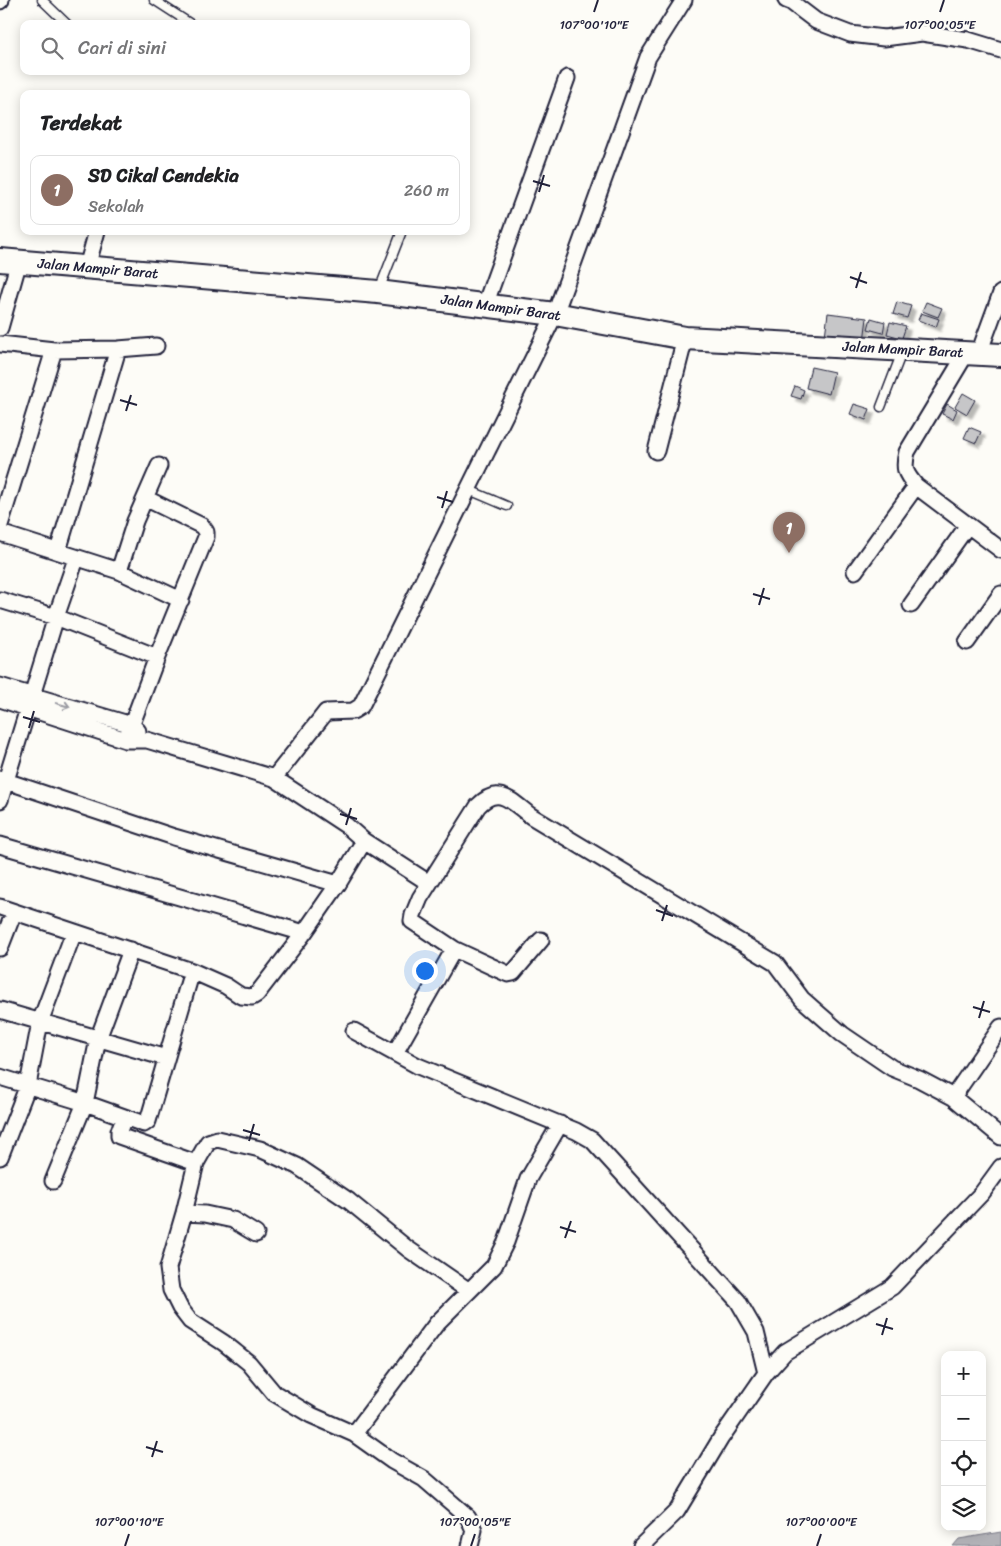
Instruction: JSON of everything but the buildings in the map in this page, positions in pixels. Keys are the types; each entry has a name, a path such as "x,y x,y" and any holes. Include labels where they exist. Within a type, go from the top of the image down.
{"street":[{"path":"274,778 326,712 342,713 353,711 361,706 555,314 648,57 684,0"},
{"path":"786,0 816,21 850,34 884,38 922,33 968,40 1001,50"},
{"path":"485,305 567,78"},
{"path":"87,267 96,235"},
{"path":"0,328 10,261"},
{"name":"Jalan Mampir Barat","path":"10,261 378,292 555,314 685,338 982,354"},
{"path":"1001,293 982,354 907,452 904,465 907,475 916,486 1001,550"},
{"path":"656,451 685,338"},
{"path":"0,344 54,350 118,349 156,346"},
{"path":"58,551 118,349"},
{"path":"0,525 54,350"},
{"path":"119,571 135,521 159,466"},
{"path":"855,571 916,486"},
{"path":"126,740 157,656 206,537 206,532 202,526 145,498"},
{"path":"911,605 968,525"},
{"path":"0,534 119,571 181,600"},
{"path":"0,800 3,780 31,702 56,617 76,559"},
{"path":"967,642 1001,594"},
{"path":"0,600 56,617 157,656"},
{"path":"0,686 31,702 126,740 147,740 274,778 347,826 364,841 429,883"},
{"path":"0,699 31,702 132,725 147,740"},
{"path":"3,780 174,837 338,884"},
{"path":"542,940 513,973 508,974 454,949 412,921 415,908 429,883 478,806 490,796 497,794 506,798 531,816 642,884 775,962 802,999 842,1034 892,1068 919,1079 953,1097 1001,1137"},
{"path":"0,948 7,909 192,971 226,986 241,996 252,997 261,990 304,933 338,884 364,841"},
{"path":"0,845 304,933"},
{"path":"0,1157 28,1085 40,1022 74,932"},
{"path":"394,1053 454,949"},
{"path":"53,1181 85,1103 98,1039 131,950"},
{"path":"0,1077 85,1103 142,1124 148,1121 192,971"},
{"path":"0,1010 166,1058"},
{"path":"953,1097 1001,1027"},
{"path":"354,1030 418,1066 576,1130 592,1140 738,1302 756,1332 766,1373"},
{"path":"124,1117 119,1136 196,1163"},
{"path":"354,1434 437,1323 494,1266 506,1242 528,1179 560,1124"},
{"path":"469,1291 408,1249 350,1201 297,1166 260,1150 217,1139 208,1142 196,1163 168,1268 171,1290 180,1308 190,1321 224,1343 248,1363 274,1393 311,1415 354,1434 392,1461 424,1479 468,1517 474,1530 470,1546"},
{"path":"641,1546 677,1511 721,1438 766,1373 785,1352 892,1287 982,1193 1001,1168"},
{"path":"184,1213 205,1214 233,1220 256,1234"}],"lane":[{"path":"42,0 64,20"},
{"path":"154,0 185,20"},
{"path":"378,292 400,235"},
{"path":"880,407 902,350"},
{"path":"469,490 507,506"}],"shaded area":[{"path":"1001,1532 1001,1546 953,1546 959,1539"}],"place":[{"name":"SD Cikal Cendekia","path":"789,553"}]}
